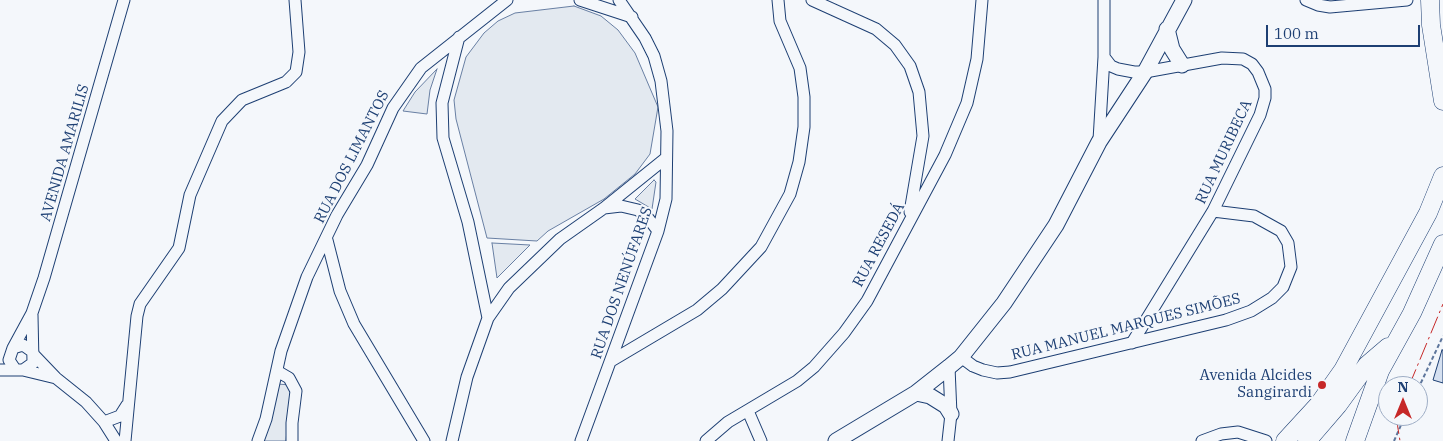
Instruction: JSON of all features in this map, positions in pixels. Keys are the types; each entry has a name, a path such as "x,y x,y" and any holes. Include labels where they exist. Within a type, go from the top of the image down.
{"highway":[{"path":"1430,0 1431,25 1443,101"},
{"path":"1431,25 1443,57"},
{"path":"1285,441 1319,404 1343,370 1428,213 1443,176"},
{"path":"1355,441 1380,370 1412,313 1443,244"},
{"path":"1307,441 1338,405 1367,365 1397,340"}],"main road":[{"path":"836,441 916,393 949,368 961,357 1004,303 1056,225 1099,142 1145,72 1184,0"},
{"path":"1167,29 1172,49 1182,66"},
{"path":"916,393 930,396 946,406 951,414"}],"street":[{"name":"AVENIDA AMARILIS","path":"8,352 32,313 124,0"},
{"path":"124,441 140,304 179,248 190,195 222,121 242,100 286,82 296,72 299,52 294,0"},
{"name":"RUA DOS LIMANTOS","path":"424,441 367,349 350,316 340,291 327,240 337,215 367,165 392,108 404,90 421,68 506,0"},
{"path":"580,0 632,17"},
{"name":"RUA DOS NENÚFARES","path":"581,441 658,231 666,199 665,111 661,81 654,56 620,0"},
{"path":"611,361 697,310 722,289 761,247 790,194 799,162 804,126 804,97 800,68 780,21 778,0"},
{"path":"812,0 876,29 895,45 910,66 919,92 923,136 908,222"},
{"name":"RUA RESEDÁ","path":"706,441 728,422 797,381 814,367 838,340 867,301 945,155 967,103 977,59 982,0"},
{"path":"1099,142 1104,57 1104,0"},
{"path":"1306,0 1318,6 1330,7 1407,0"},
{"path":"458,37 442,103 443,138 470,229 488,318"},
{"name":"RUA MURIBECA","path":"1104,57 1111,66 1118,69 1145,72 1222,58 1243,59 1252,64 1258,72 1264,88 1265,98 1260,115 1213,211 1132,344"},
{"path":"452,441 467,377 488,318 509,288 535,260 560,239 604,208 666,158"},
{"path":"604,208 622,206 638,210 648,218 658,231"},
{"name":"RUA MANUEL MARQUES SIMÕES","path":"961,357 973,366 983,370 997,373 1010,372 1132,344 1251,311 1272,298 1283,287 1291,267 1288,243 1281,231 1254,216 1213,211"},
{"path":"258,441 266,419 293,312 316,258 327,240"},
{"name":"AVENIDA AMARILIS","path":"32,313 33,354"},
{"path":"19,369 9,360 8,352 23,345 56,378 86,402 104,422 116,441"},
{"path":"19,369 33,363 33,354"},
{"path":"948,441 951,414 949,368"},
{"path":"0,370 19,369 56,378"},
{"path":"277,371 289,378 296,391 292,441"},
{"path":"104,422 120,416 127,404"},
{"path":"748,411 761,441"},
{"path":"1202,441 1222,434 1238,432 1266,441"}],"path":[{"path":"1424,376 1443,336"},
{"path":"1394,441 1401,426"}],"shaded area":[{"path":"574,6 601,16 618,30 635,53 658,107 650,154 635,174 604,199 548,231 537,241 487,238 456,119 454,100 466,57 484,33 498,21 515,13"},
{"path":"437,69 430,90 427,114 403,111 415,92"},
{"path":"654,180 656,182 652,209 635,199"},
{"path":"492,243 530,245 497,278"},
{"path":"277,384 291,385 286,441 264,441"}],"building":[{"path":"1443,350 1443,383 1433,380"}],"power":[{"path":"1413,376 1443,304"},
{"path":"1398,426 1400,441"}],"place":[{"name":"Avenida Alcides Sangirardi","path":"1322,385"}]}
